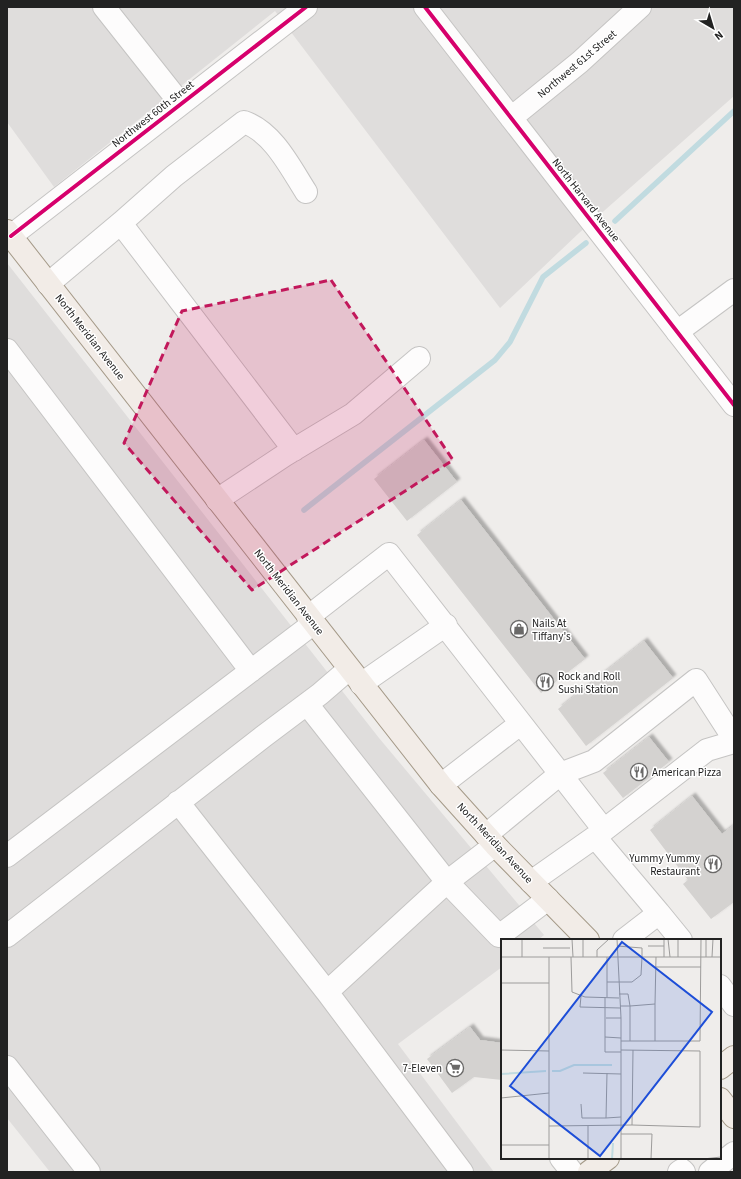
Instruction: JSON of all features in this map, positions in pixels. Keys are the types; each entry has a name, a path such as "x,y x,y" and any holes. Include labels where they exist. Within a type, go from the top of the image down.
{"main road":[{"name":"North Meridian Avenue","path":"8,235 440,785 490,840 587,939"},
{"path":"721,1067 734,1057"},
{"path":"721,1100 734,1117"},
{"path":"589,1172 607,1159"}],"street":[{"path":"104,7 180,103"},
{"name":"Northwest 60th Street","path":"8,235 306,7"},
{"name":"North Harvard Avenue","path":"424,7 734,405"},
{"name":"Northwest 61st Street","path":"511,118 580,62 640,7"},
{"path":"48,284 174,176 244,122 255,126 273,143 306,192"},
{"path":"122,222 126,230 294,450"},
{"path":"677,332 734,290"},
{"path":"7,350 251,671"},
{"path":"217,500 353,414 419,358"},
{"path":"7,856 251,671 389,554 446,625 520,724 560,774 600,833 659,913 680,939"},
{"path":"7,936 178,802 307,704 446,625"},
{"path":"327,992 560,774 594,761 696,680 734,739"},
{"path":"307,704 446,882 499,936 548,899"},
{"path":"440,785 520,724"},
{"path":"531,882 600,833 707,750 734,742"},
{"path":"178,802 327,992 462,1172"},
{"path":"625,939 659,913"},
{"path":"721,987 734,1005"},
{"path":"7,1067 89,1172"},
{"path":"710,1172 734,1153"},
{"path":"562,1159 572,1172"},
{"path":"679,1172 682,1170 684,1172"}],"highlighted area":[{"path":"331,280 453,460 252,590 124,443 182,311"}],"shaded area":[{"path":"7,7 734,7 734,96 579,233 500,308 275,11 54,187 7,122"},
{"path":"7,263 379,738 544,935 539,939 501,939 501,968 398,1044 494,1172 50,1172 7,1118"}],"building":[{"path":"424,440 457,482 407,521 374,479"},
{"path":"461,500 585,659 541,693 417,535"},
{"path":"644,641 673,678 586,746 558,709"},
{"path":"649,737 669,762 623,798 603,773"},
{"path":"692,796 722,834 734,825 734,902 711,919 683,884 688,880 650,830"},
{"name":"7-Eleven","path":"470,1027 480,1040 501,1043 501,1080 474,1077 452,1093 427,1059"}],"waterway":[{"path":"615,221 734,111"},
{"path":"304,510 495,360 510,342 543,277 586,243"}],"cycle path":[{"path":"11,236 306,7"},
{"path":"425,7 734,405"}],"place":[{"name":"Nails At Tiffany's","path":"519,629"},
{"name":"Rock and Roll Sushi Station","path":"545,682"},
{"name":"American Pizza","path":"639,772"},
{"name":"Yummy Yummy Restaurant","path":"713,864"},
{"name":"7-Eleven","path":"455,1068"}]}
